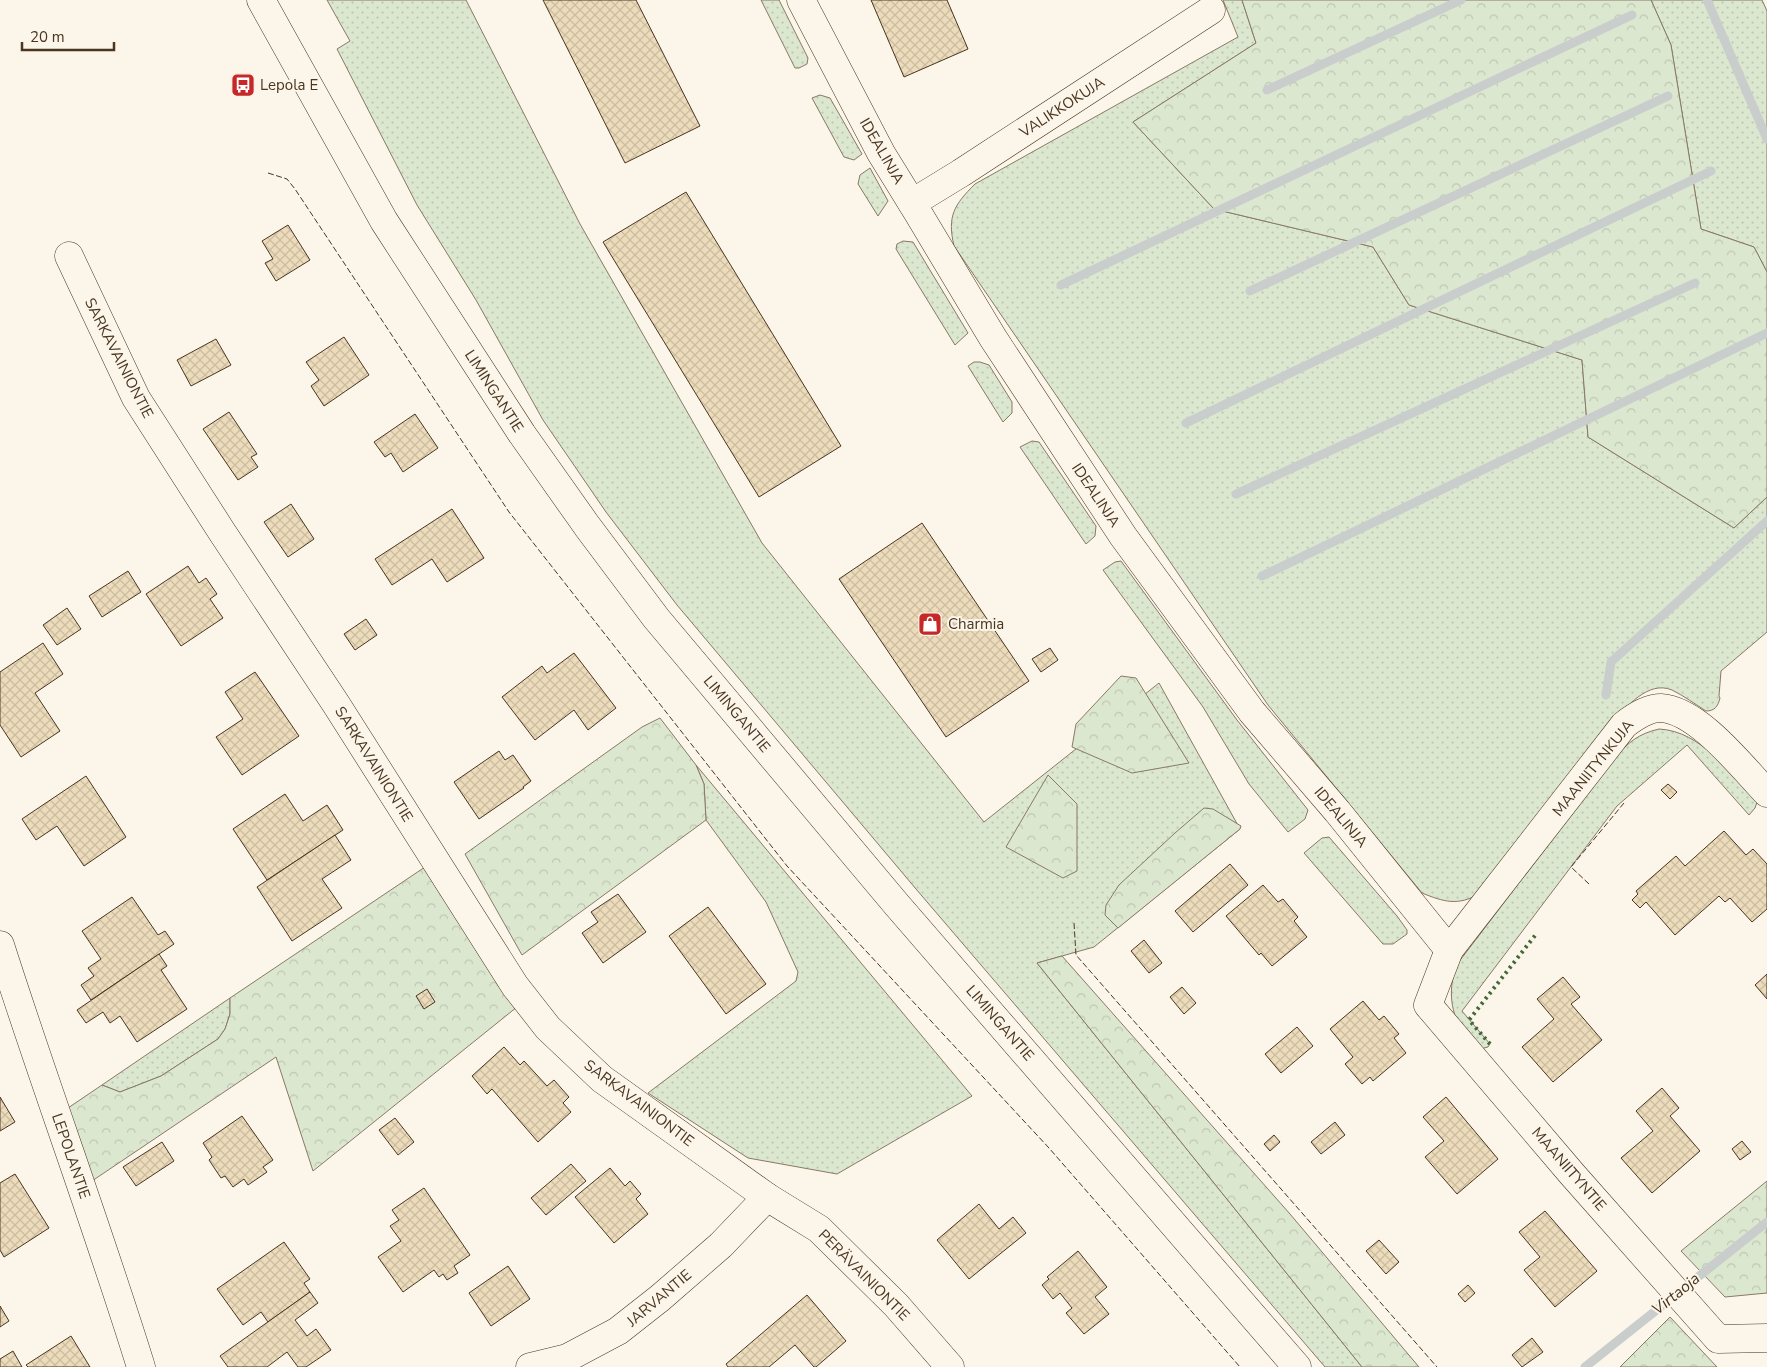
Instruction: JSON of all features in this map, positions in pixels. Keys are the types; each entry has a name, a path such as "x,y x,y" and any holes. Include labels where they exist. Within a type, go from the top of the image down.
{"street":[{"name":"LIMINGANTIE","path":"261,0 384,221 522,434 587,526 656,618 897,905 1297,1367"},
{"name":"IDEALINJA","path":"801,0 880,153 912,202 993,338 1123,536 1252,712 1337,811 1449,950"},
{"name":"VALIKKOKUJA","path":"912,202 1211,10"},
{"name":"SARKAVAINIONTIE","path":"69,256 136,398 336,704 515,986 548,1028 602,1079 767,1197"},
{"name":"MAANIITYNKUJA","path":"1449,950 1624,725 1648,710 1661,708 1690,719 1708,732 1767,793"},
{"name":"LEPOLANTIE","path":"0,945 27,1029 106,1256 141,1367"},
{"name":"MAANIITYNTIE","path":"1449,950 1428,1005 1718,1338 1767,1338"},
{"name":"JARVANTIE","path":"530,1367 568,1362 618,1331 660,1298 721,1245 767,1197"},
{"name":"PERÄVAINIONTIE","path":"767,1197 819,1229 896,1305 950,1367"}],"green space":[{"path":"327,0 466,0 580,224 762,543 984,822 1159,683 1240,829 1094,947 1037,963 1362,1367 1325,1367 916,889 677,605 606,512 543,420 476,300 417,205 337,49 350,41"},
{"path":"761,0 779,0 808,58 807,64 795,68"},
{"path":"1223,0 1242,0 1256,43 1133,122 1214,209 1373,247 1409,305 1582,360 1588,437 1734,528 1767,497 1767,632 1721,671 1720,698 1717,706 1712,710 1706,711 1676,692 1663,688 1646,692 1631,703 1612,722 1479,894 1464,900 1437,899 1422,893 1268,705 954,246 951,227 954,212 962,198 975,184 1238,37"},
{"path":"1242,0 1651,0 1671,45 1701,229 1754,247 1767,272 1767,497 1734,528 1588,437 1582,360 1409,305 1373,247 1214,209 1133,122 1256,43"},
{"path":"1651,0 1762,0 1767,11 1767,272 1754,247 1701,229 1671,45"},
{"path":"820,95 830,98 862,154 854,160 844,157 812,98"},
{"path":"870,168 888,201 878,216 858,184 860,175"},
{"path":"903,241 913,242 968,333 955,345 896,249 897,244"},
{"path":"974,362 989,365 1012,402 1012,413 1003,422 968,366"},
{"path":"1032,441 1039,442 1096,526 1095,536 1086,544 1020,447"},
{"path":"1121,561 1237,720 1308,810 1305,819 1288,832 1249,784 1203,707 1103,570 1115,562"},
{"path":"1121,676 1136,678 1189,763 1132,773 1072,747 1076,724"},
{"path":"660,718 696,765 704,784 706,820 522,955 465,854 642,727"},
{"path":"1659,729 1688,737 1714,755 1757,802 1755,808 1749,815 1687,745 1617,806 1462,1011 1490,1044 1488,1047 1480,1049 1459,1025 1453,1010 1451,994 1453,978 1458,963 1615,757 1634,739"},
{"path":"696,765 972,1096 837,1174 748,1158 648,1093 796,981 798,972 766,902 706,820 704,784"},
{"path":"1048,775 1077,804 1077,871 1063,878 1006,847"},
{"path":"1204,808 1213,809 1241,826 1240,829 1118,928 1105,915 1106,905 1119,885"},
{"path":"1329,837 1407,930 1407,934 1393,944 1383,944 1304,853 1322,838"},
{"path":"425,867 517,1007 313,1171 276,1057 92,1181 68,1108 102,1085 120,1092 161,1076 218,1039 225,1029 230,1014 230,998"},
{"path":"1062,956 1290,1214 1419,1367 1362,1367 1037,963"},
{"path":"230,998 230,1014 225,1029 218,1039 161,1076 120,1092 102,1085"},
{"path":"1767,1181 1767,1293 1725,1297 1681,1251"},
{"path":"1670,1317 1717,1367 1620,1367"}],"building":[{"path":"543,0 636,0 700,126 625,163"},
{"path":"871,0 947,0 968,49 904,77"},
{"path":"686,192 841,446 759,497 603,242"},
{"path":"288,225 310,260 276,281 265,263 273,259 262,241"},
{"path":"344,337 369,375 324,406 311,386 319,380 306,362"},
{"path":"216,339 231,365 191,386 177,360"},
{"path":"229,412 257,454 251,457 258,467 238,480 203,429"},
{"path":"415,414 438,448 403,472 391,453 385,457 374,442"},
{"path":"291,504 314,539 288,557 264,522"},
{"path":"452,509 484,558 447,582 432,559 392,585 375,559"},
{"name":"Charmia","path":"922,523 1029,681 946,737 839,579"},
{"path":"188,566 199,583 206,578 217,594 210,599 223,618 181,646 146,594"},
{"path":"128,571 141,592 102,617 89,596"},
{"path":"67,608 81,629 57,645 43,625"},
{"path":"366,619 377,635 355,650 344,634"},
{"path":"43,643 63,674 35,693 60,731 21,757 0,725 0,672"},
{"path":"1050,648 1058,660 1041,672 1032,659"},
{"path":"574,653 616,708 588,730 574,710 535,740 502,697 542,666 547,673"},
{"path":"255,672 299,736 242,775 216,737 243,719 225,692"},
{"path":"499,751 505,760 513,755 531,781 524,788 479,819 454,782"},
{"path":"86,776 126,837 84,866 57,826 36,840 22,819"},
{"path":"1668,784 1677,792 1670,799 1661,790"},
{"path":"285,794 303,821 327,805 343,830 267,880 233,829"},
{"path":"1724,831 1746,855 1753,849 1767,864 1767,909 1752,922 1730,898 1725,902 1719,896 1675,935 1646,902 1640,908 1632,900 1638,894 1636,891 1676,856 1685,866"},
{"path":"335,835 351,860 322,879 342,908 292,941 257,887"},
{"path":"1230,864 1248,885 1193,932 1175,911"},
{"path":"1263,885 1278,902 1283,899 1298,917 1294,921 1307,937 1272,966 1261,953 1259,955 1226,916"},
{"path":"618,894 646,932 603,963 582,933 598,922 591,912"},
{"path":"132,897 158,935 165,931 174,944 91,1000 81,985 94,976 88,968 101,959 82,931"},
{"path":"708,907 766,984 726,1014 669,936"},
{"path":"1144,940 1162,963 1149,973 1131,951"},
{"path":"159,954 167,966 161,970 187,1009 137,1042 120,1016 110,1023 103,1012 86,1023 77,1010"},
{"path":"1767,974 1767,999 1755,985"},
{"path":"1563,977 1580,997 1571,1004 1602,1040 1553,1082 1522,1047 1554,1019 1537,999"},
{"path":"1182,987 1196,1003 1184,1014 1170,997"},
{"path":"427,989 435,1002 424,1009 416,996"},
{"path":"1363,1001 1379,1020 1384,1016 1399,1034 1394,1038 1406,1053 1373,1081 1370,1077 1362,1084 1345,1064 1353,1057 1330,1029"},
{"path":"1297,1027 1313,1046 1281,1073 1265,1054"},
{"path":"504,1047 520,1065 524,1061 547,1086 554,1080 569,1097 563,1103 571,1112 538,1142 492,1089 487,1094 472,1076"},
{"path":"1662,1088 1679,1108 1670,1116 1700,1151 1652,1193 1621,1158 1653,1131 1636,1111"},
{"path":"0,1097 15,1122 0,1131"},
{"path":"1446,1097 1498,1159 1457,1194 1425,1157 1444,1141 1423,1117"},
{"path":"242,1116 273,1160 263,1167 267,1172 248,1185 244,1179 233,1187 225,1176 221,1178 209,1160 212,1157 203,1143"},
{"path":"395,1118 414,1142 398,1155 379,1130"},
{"path":"1335,1122 1345,1135 1321,1154 1311,1142"},
{"path":"1274,1135 1280,1142 1270,1151 1264,1144"},
{"path":"1742,1141 1751,1152 1740,1160 1732,1149"},
{"path":"162,1142 174,1161 136,1186 123,1167"},
{"path":"571,1164 586,1181 546,1215 531,1198"},
{"path":"610,1168 625,1186 630,1181 641,1194 636,1199 648,1214 614,1243 575,1197"},
{"path":"15,1174 49,1228 4,1257 0,1250 0,1183"},
{"path":"424,1188 470,1255 454,1266 458,1273 447,1280 443,1274 439,1277 434,1270 403,1292 378,1257 401,1241 390,1226 399,1220 392,1210"},
{"path":"979,1204 999,1229 1013,1217 1026,1233 969,1279 937,1240"},
{"path":"1545,1211 1597,1271 1555,1307 1524,1270 1540,1257 1519,1232"},
{"path":"1379,1240 1399,1262 1386,1274 1366,1251"},
{"path":"284,1242 310,1279 304,1283 310,1292 268,1322 261,1312 243,1325 217,1289"},
{"path":"1078,1251 1107,1287 1095,1297 1109,1314 1084,1334 1066,1313 1072,1308 1060,1293 1053,1299 1042,1285 1049,1279 1047,1277"},
{"path":"508,1266 530,1299 491,1326 469,1293"},
{"path":"1468,1285 1475,1293 1465,1302 1458,1294"},
{"path":"310,1292 318,1303 295,1320 307,1336 316,1329 331,1350 306,1367 298,1367 287,1352 267,1367 228,1367 220,1356"},
{"path":"807,1295 846,1341 816,1367 795,1345 769,1367 728,1367 726,1364"},
{"path":"0,1306 9,1321 0,1327"},
{"path":"71,1336 90,1367 28,1367 26,1365"},
{"path":"1532,1338 1543,1352 1522,1367 1512,1355"},
{"path":"13,1351 22,1367 0,1367 0,1359"}],"waterway":[{"path":"1267,90 1461,0"},
{"path":"1707,0 1767,139"},
{"path":"1061,285 1632,15"},
{"path":"1250,291 1668,96"},
{"path":"1186,423 1711,171"},
{"path":"1236,494 1695,283"},
{"path":"1262,576 1767,333"},
{"path":"1606,695 1611,662 1767,521"},
{"name":"Virtaoja","path":"1585,1367 1767,1222"}],"hedge":[{"path":"1490,1044 1469,1020 1537,933"}],"fence":[{"path":"268,173 287,179 295,189 509,512 787,866 1049,1148 1240,1367"},
{"path":"1589,884 1571,867 1624,803"},
{"path":"1074,923 1076,955 1437,1367"}],"place":[{"name":"Lepola E","path":"243,85"},
{"name":"Charmia","path":"930,624"}]}
